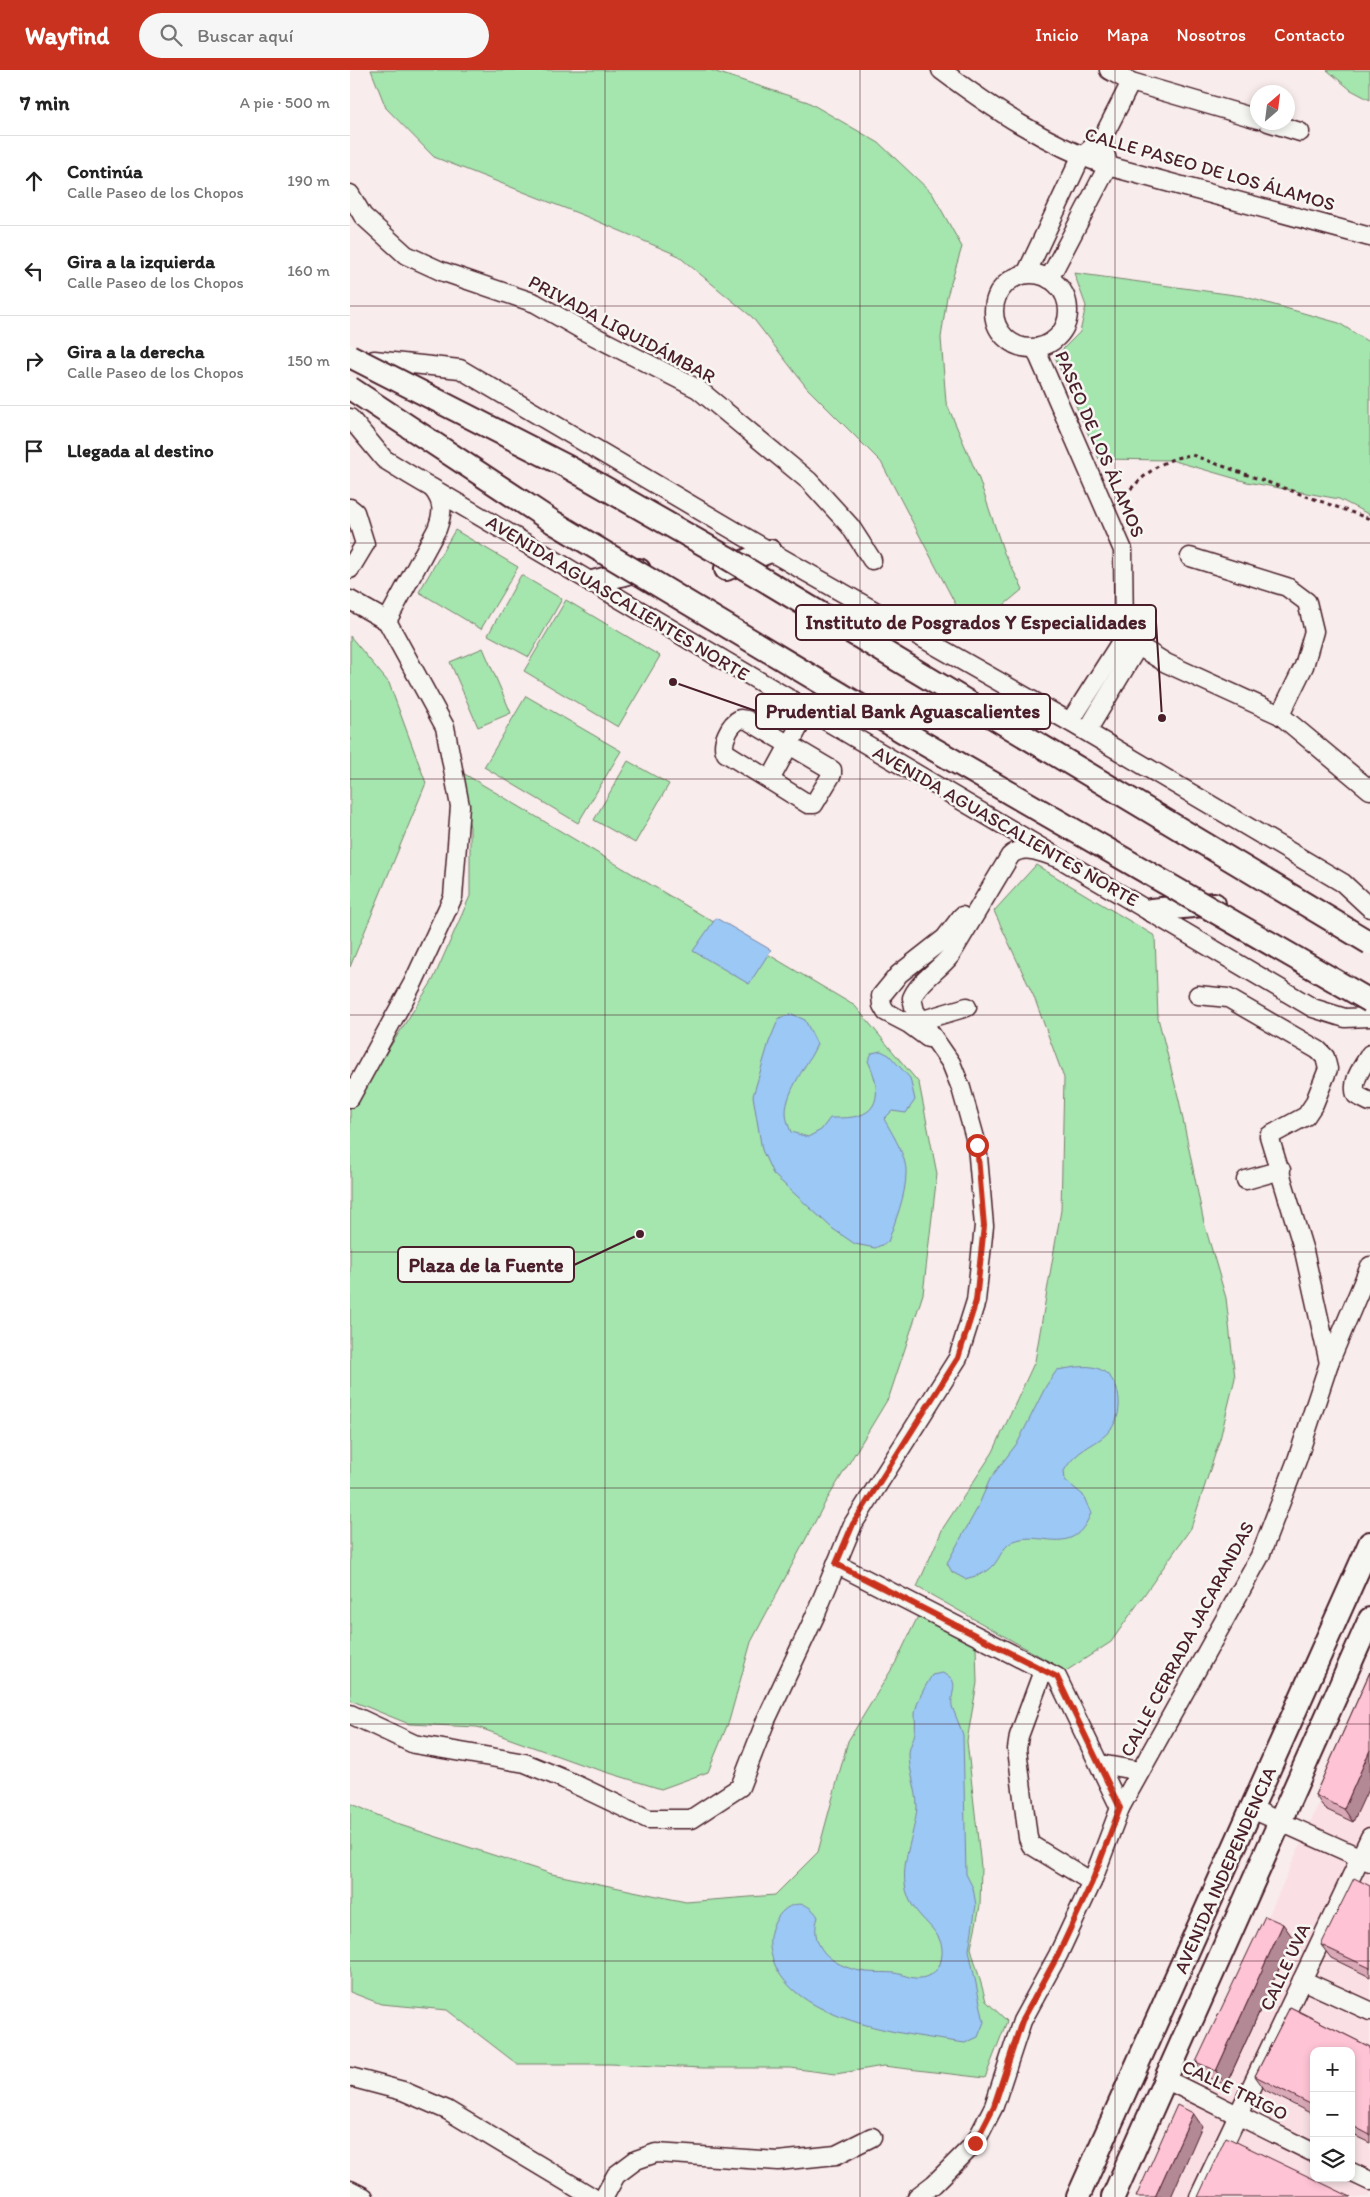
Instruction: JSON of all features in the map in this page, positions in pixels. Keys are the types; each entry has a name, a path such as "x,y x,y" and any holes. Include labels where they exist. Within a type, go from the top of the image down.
{"main road":[{"path":"350,347 1370,950"},
{"path":"350,356 568,467 726,557 1370,944"},
{"path":"350,388 561,527 904,732 1370,1001"},
{"name":"AVENIDA AGUASCALIENTES NORTE","path":"350,398 639,570 1214,904 1370,1001"},
{"path":"726,569 770,552"},
{"path":"593,582 639,570"},
{"path":"1151,910 1214,904"},
{"name":"AVENIDA INDEPENDENCIA","path":"1078,2197 1370,1543"},
{"name":"AVENIDA INDEPENDENCIA","path":"1113,2197 1370,1619"}],"street":[{"name":"CALLE PASEO DE LOS ÁLAMOS","path":"941,70 1022,127 1081,157 1370,237"},
{"path":"1108,70 1131,82 1250,118"},
{"path":"1102,139 1108,166 1049,278 1038,274 1026,274 1081,157 1102,139 1131,82"},
{"path":"1294,130 1300,132"},
{"name":"PRIVADA LIQUIDÁMBAR","path":"350,194 363,216 406,255 440,271 535,303 584,331 698,390 809,482 850,526 872,560"},
{"name":"PASEO DE LOS ÁLAMOS","path":"1026,274 1012,279 1001,288 995,302 994,316 998,330 1008,341 1021,347 1036,348 1050,343 1062,332 1068,318 1068,303 1061,289 1049,278"},
{"name":"PASEO DE LOS ÁLAMOS","path":"1036,348 1123,550 1131,641"},
{"path":"374,360 460,369 770,552 1087,731 1343,883 1370,908"},
{"name":"AVENIDA AGUASCALIENTES NORTE","path":"350,418 384,459 942,790 1151,910 1313,1008 1345,1018 1370,1017"},
{"path":"387,621 437,529 442,515 442,507 433,489"},
{"path":"350,508 355,512 365,544 350,569"},
{"path":"437,529 455,514 476,514"},
{"path":"1190,557 1287,587 1306,602 1314,631 1304,666 1280,716"},
{"path":"350,600 387,621 445,727 460,806 453,897 413,983 350,1098"},
{"path":"1070,722 1131,641"},
{"path":"1131,641 1166,663 1280,716 1370,790"},
{"path":"1087,731 1131,641"},
{"path":"770,780 808,710"},
{"path":"740,719 747,720 829,768 832,774 814,804 811,805 770,780 726,753 722,747 736,721 740,719"},
{"path":"942,790 955,803 996,830 1004,844 1002,852 951,932 938,945 900,974 882,996 882,1005 886,1012 909,1024 942,1049"},
{"path":"350,1714 414,1744 525,1763 648,1818 691,1819 740,1787 766,1720 815,1616 853,1524 958,1358 976,1301 984,1226 977,1145 961,1088 942,1049 913,1007 914,993 950,956 1010,856 1018,850 1026,849 1058,858"},
{"name":"CALLE CERRADA JACARANDAS","path":"917,2197 934,2184 975,2143 994,2106 1022,2021 1058,1955 1092,1882 1120,1808 1260,1556 1297,1460 1328,1363 1304,1251 1269,1135 1306,1116 1314,1104 1328,1068 1325,1057 1318,1050 1228,998 1198,995"},
{"path":"922,1020 967,1007"},
{"path":"1370,1054 1354,1082 1356,1095 1370,1102"},
{"path":"1246,1180 1281,1170"},
{"path":"1328,1363 1370,1266"},
{"path":"836,1564 1057,1677 1120,1808"},
{"path":"1043,1670 1016,1749 1028,1838 1031,1845 1092,1882"},
{"path":"1100,1764 1140,1771"},
{"path":"1252,1809 1365,1860"},
{"name":"CALLE UVA","path":"1199,2197 1302,1980 1365,1860 1370,1837"},
{"path":"1302,1980 1370,2011"},
{"path":"350,2077 403,2090 446,2110 592,2197"},
{"name":"CALLE TRIGO","path":"1165,2079 1310,2151"},
{"path":"604,2197 616,2175 636,2160 656,2153 778,2161 836,2155 872,2137"},
{"path":"1355,2174 1370,2181"},
{"path":"350,2190 364,2197"}],"path":[{"path":"1107,510 1155,467 1174,457 1192,455 1370,519"}],"shaded area":[{"path":"1370,1688 1370,2197 1143,2197"}],"green space":[{"path":"371,70 710,70 808,102 879,143 932,193 962,247 947,296 941,338 946,402 979,479 1004,553 1023,589 999,609 957,607 881,462 807,388 752,317 677,255 585,216 434,157 386,108"},
{"path":"1327,70 1370,70 1370,100 1351,90"},
{"path":"1074,273 1242,296 1339,323 1370,343 1370,515 1339,499 1247,482 1171,460 1099,459 1055,357 1080,332 1086,306"},
{"path":"455,530 518,567 481,629 419,592"},
{"path":"521,575 562,599 529,657 488,635"},
{"path":"566,600 660,656 618,727 524,671"},
{"path":"350,636 389,683 426,783 350,967"},
{"path":"483,648 511,713 478,727 450,662"},
{"path":"526,696 621,751 578,823 484,767"},
{"path":"628,761 669,784 635,843 594,820"},
{"path":"456,769 855,1006 919,1083 937,1174 923,1294 889,1397 825,1503 751,1642 729,1721 708,1772 661,1789 580,1764 477,1727 409,1724 350,1700 350,1109 433,980 470,896 470,827"},
{"path":"1036,865 1155,936 1158,1018 1179,1100 1204,1223 1226,1298 1235,1378 1220,1439 1191,1528 1111,1642 1066,1671 917,1587 943,1528 993,1452 1035,1361 1061,1210 1064,1078 1034,997 994,911"},
{"path":"918,1616 976,1646 977,1683 967,1741 981,1867 980,1906 971,1948 986,2001 1007,2021 985,2078 883,2066 836,2074 790,2068 517,2064 447,2010 381,2004 350,1992 350,1803 400,1825 552,1874 686,1902 775,1895 818,1852 848,1741 896,1662"}],"water":[{"path":"716,918 771,950 749,984 693,951"},
{"path":"792,1014 805,1020 817,1044 793,1087 787,1104 786,1115 791,1132 808,1137 821,1130 830,1118 853,1117 863,1114 870,1109 876,1095 872,1069 868,1061 872,1053 881,1051 889,1055 910,1078 915,1100 906,1113 892,1111 884,1119 904,1160 906,1182 900,1208 888,1242 875,1248 855,1244 833,1229 773,1174 762,1150 753,1096 769,1042 779,1018"},
{"path":"1092,1367 1102,1370 1114,1384 1118,1393 1119,1403 1115,1422 1110,1430 1103,1437 1084,1449 1069,1463 1064,1471 1065,1480 1083,1495 1091,1513 1083,1527 1075,1536 1065,1540 1033,1538 1012,1542 990,1569 976,1576 965,1579 952,1572 947,1563 977,1509 990,1479 1018,1442 1046,1386 1057,1370"},
{"path":"942,1673 952,1679 954,1686 952,1706 963,1735 966,1874 973,1888 976,1905 969,1950 984,2022 978,2037 965,2043 915,2036 858,2023 831,2013 807,2001 788,1985 775,1965 770,1944 772,1927 779,1915 789,1907 801,1904 813,1910 818,1917 816,1929 817,1939 821,1948 828,1956 846,1967 867,1972 894,1973 923,1978 935,1972 939,1967 942,1953 941,1943 932,1928 912,1905 905,1885 904,1874 917,1807 909,1754 915,1732 915,1713 919,1698 932,1675"}],"building":[{"path":"1370,1672 1370,1750 1344,1809 1315,1795"},
{"path":"1354,1878 1370,1886 1370,1968 1321,1945"},
{"path":"1265,1916 1283,1924 1216,2071 1196,2062"},
{"path":"1290,2007 1370,2047 1370,2135 1355,2127 1355,2047 1310,2047 1310,2104 1255,2076"},
{"path":"1177,2105 1193,2113 1155,2197 1136,2197"},
{"path":"1226,2137 1310,2177 1310,2182 1320,2182 1351,2197 1198,2197"}],"place":[{"name":"Prudential Bank Aguascalientes","path":"673,682"},
{"name":"Instituto de Posgrados Y Especialidades","path":"1162,718"},
{"name":"Plaza de la Fuente","path":"640,1234"}],"route":[{"path":"975,2143 994,2106 1022,2021 1058,1955 1092,1882 1120,1808 1057,1677 836,1564 853,1524 958,1358 976,1301 984,1226 977,1145"}]}
